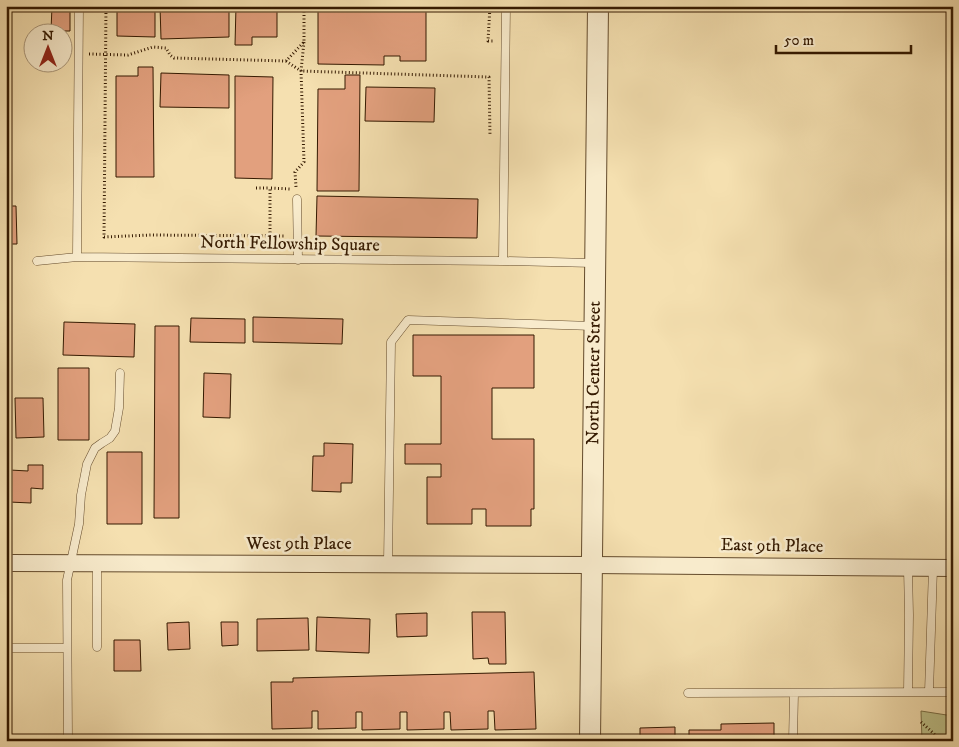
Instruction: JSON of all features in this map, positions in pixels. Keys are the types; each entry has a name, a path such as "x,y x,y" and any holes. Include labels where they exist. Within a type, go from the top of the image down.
{"street":[{"name":"North Center Street","path":"590,741 598,6"},
{"name":"West 9th Place","path":"6,563 592,564"},
{"name":"East 9th Place","path":"592,564 953,568"}],"lane":[{"path":"77,257 79,6"},
{"path":"503,261 506,6"},
{"path":"297,199 298,260"},
{"name":"North Fellowship Square","path":"37,261 77,257 595,263"},
{"path":"388,564 391,342 408,320 594,326"},
{"path":"68,741 67,580 72,563 87,464 95,448 110,438 115,431 119,408 120,373"},
{"path":"97,564 97,647"},
{"path":"908,568 910,615 908,692"},
{"path":"929,692 933,568"},
{"path":"6,648 67,648"},
{"path":"688,693 953,692"},
{"path":"793,741 794,693"}],"path":[{"path":"106,6 104,237 152,235 298,236"},
{"path":"296,189 295,172 304,162 301,71 304,42 304,6"},
{"path":"286,61 304,42"},
{"path":"79,54 128,55 153,47 166,48 174,58 286,61 301,71 489,77 490,144"},
{"path":"256,188 302,188"},
{"path":"270,188 270,236"},
{"path":"921,722 942,741"}],"green space":[{"path":"921,711 953,716 953,741 922,741"}],"building":[{"path":"52,6 70,6 70,22 51,22"},
{"path":"117,6 155,6 155,37 117,36"},
{"path":"160,6 229,6 229,37 161,39"},
{"path":"236,6 277,6 277,37 252,37 252,45 235,45"},
{"path":"318,6 426,6 426,61 400,61 400,56 384,56 384,65 318,64"},
{"path":"138,67 153,67 154,177 116,177 116,76 138,76"},
{"path":"161,73 229,75 229,108 160,107"},
{"path":"345,75 360,75 359,191 317,191 318,89 345,89"},
{"path":"235,76 273,77 272,179 235,178"},
{"path":"366,87 435,88 434,122 365,121"},
{"path":"317,196 478,199 477,238 316,236"},
{"path":"6,206 16,206 17,244 6,244"},
{"path":"253,317 343,319 342,344 253,342"},
{"path":"191,318 245,319 245,343 190,342"},
{"path":"64,322 135,324 134,357 63,355"},
{"path":"155,326 179,326 179,518 154,518"},
{"path":"413,335 534,335 534,388 492,388 492,439 534,439 534,509 531,509 531,526 486,526 486,509 472,509 472,524 427,524 427,477 441,477 441,464 405,464 405,444 441,444 441,376 413,376"},
{"path":"58,368 89,368 89,440 58,440"},
{"path":"204,373 231,374 230,418 203,417"},
{"path":"15,398 43,398 44,437 16,438"},
{"path":"324,443 353,444 352,483 341,483 341,492 312,491 313,456 324,456"},
{"path":"107,452 142,452 142,524 107,524"},
{"path":"28,465 43,465 43,489 31,488 31,503 9,502 10,470 28,471"},
{"path":"472,612 505,612 506,664 489,664 488,658 473,659"},
{"path":"427,613 427,636 397,637 396,614"},
{"path":"317,617 370,619 369,653 316,651"},
{"path":"308,618 309,650 257,651 257,619"},
{"path":"189,622 190,649 168,650 167,623"},
{"path":"221,622 238,622 238,645 222,646"},
{"path":"114,640 140,640 141,671 114,671"},
{"path":"534,672 536,729 495,730 494,711 488,711 488,729 451,730 450,712 444,712 444,729 407,730 407,712 400,712 400,729 362,730 362,712 356,712 356,728 318,729 318,711 312,711 312,728 272,729 271,682 293,682 293,678"},
{"path":"774,723 774,741 689,741 689,730 721,730 721,724"},
{"path":"675,727 675,741 640,741 640,728"}]}
